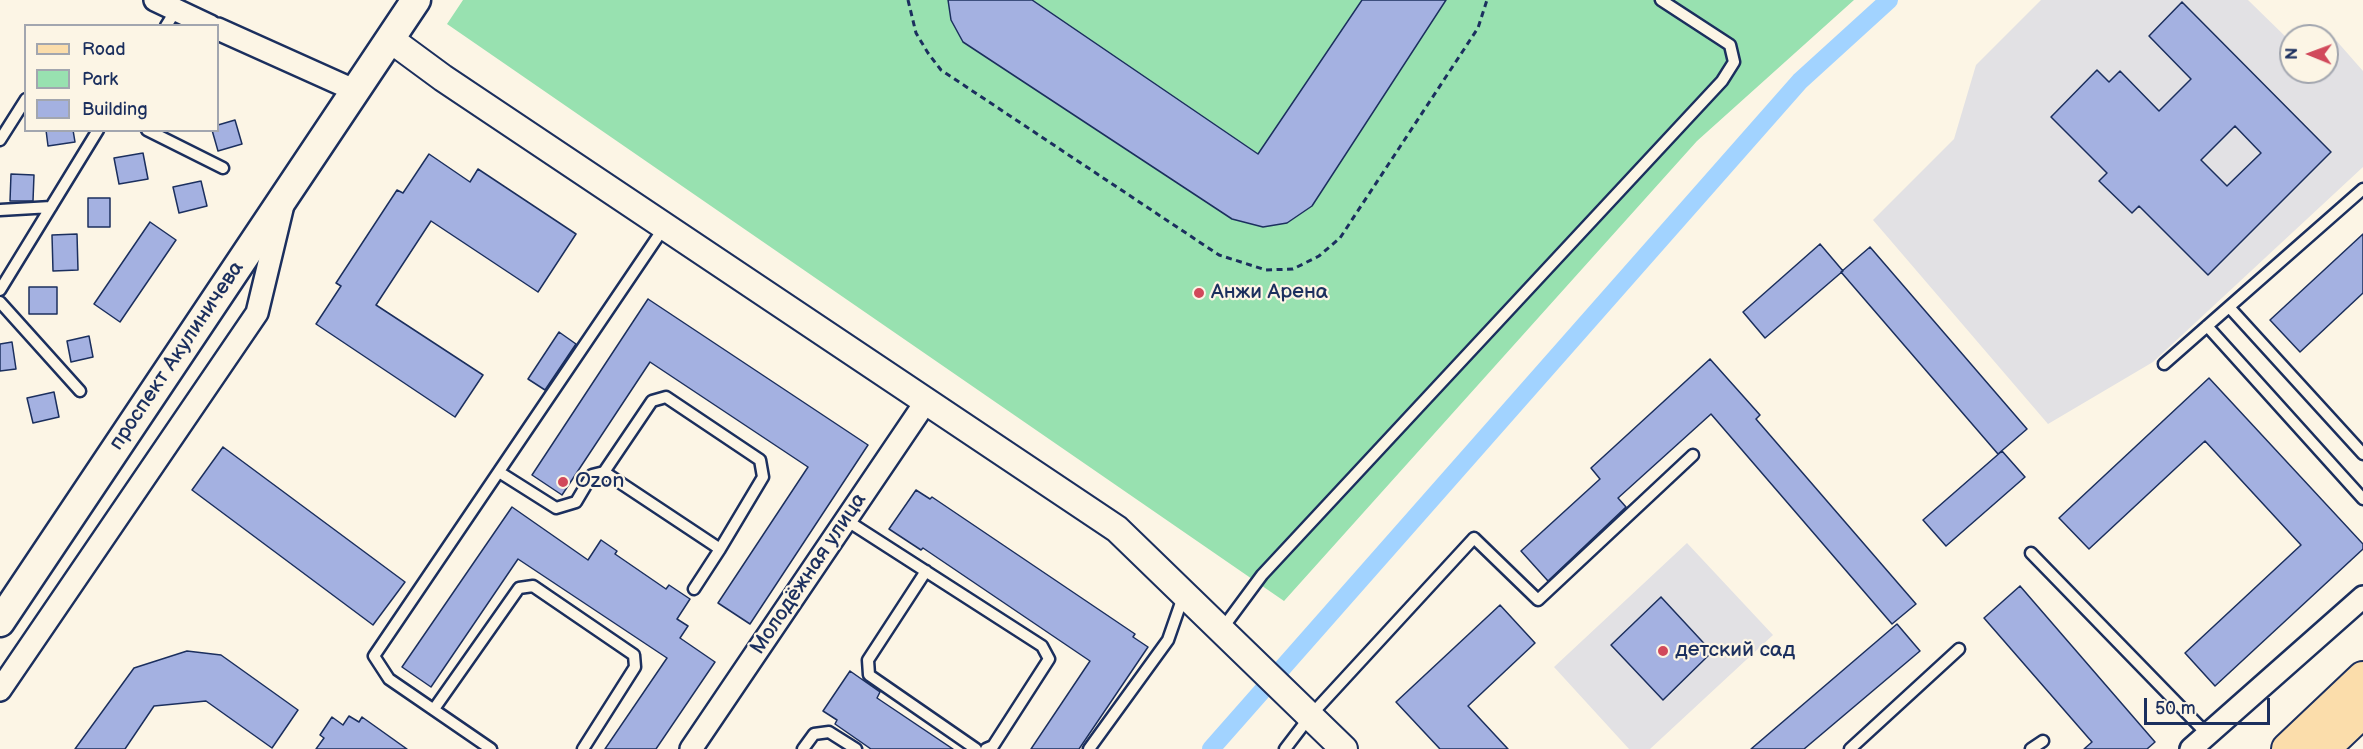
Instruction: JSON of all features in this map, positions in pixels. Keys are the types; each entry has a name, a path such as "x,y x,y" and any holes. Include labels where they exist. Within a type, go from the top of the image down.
{"main road":[{"path":"390,39 417,0"},
{"name":"проспект Акулиничева","path":"0,621 390,39"},
{"path":"2288,749 2363,678"},
{"path":"2323,749 2363,711"}],"street":[{"path":"155,0 171,18 200,24"},
{"path":"219,29 356,91"},
{"path":"390,39 443,78 1117,529 1344,749"},
{"path":"0,690 257,313 285,196"},
{"name":"Молодёжная улица","path":"691,749 927,400"},
{"path":"2191,749 2363,597"},
{"path":"2337,620 2363,614"}],"lane":[{"path":"1222,629 1262,575 1722,81 1734,62 1730,45 1661,0"},
{"path":"0,140 24,102"},
{"path":"0,290 97,132"},
{"path":"151,132 223,168"},
{"path":"2164,364 2363,189"},
{"path":"0,210 51,207"},
{"path":"491,749 389,679 374,656 665,226"},
{"path":"0,302 80,391"},
{"path":"2229,307 2363,454"},
{"path":"2207,326 2363,499"},
{"path":"499,472 556,508 576,502 592,476 604,472 652,401 666,397 760,460 763,477 694,589"},
{"path":"1285,749 1303,708 1474,538 1538,600 1693,455"},
{"path":"604,472 720,549"},
{"path":"846,520 1042,646 1049,659 993,746 986,749"},
{"path":"2031,553 2207,734"},
{"path":"926,571 868,660 869,675 976,749"},
{"path":"434,709 519,588 533,586 634,655 635,667 583,749"},
{"path":"1089,749 1168,640 1185,593"},
{"path":"1850,749 1959,648"},
{"path":"803,749 814,734 829,732 856,749"},
{"path":"2031,749 2043,741"}],"path":[{"path":"908,0 916,33 927,53 941,70 1219,255 1266,270 1293,268 1319,256 1340,238 1478,28 1487,0"}],"shaded area":[{"path":"2041,0 2248,0 2279,30 2279,84 2339,84 2339,44 2363,71 2363,167 2153,362 2048,424 1873,220 1954,139 1976,65"},
{"name":"детский сад","path":"1687,543 1773,635 1650,749 1629,749 1554,667"}],"green space":[{"name":"Анжи Арена","path":"463,0 1854,0 1697,141 1284,601 447,24"}],"building":[{"path":"948,0 1032,0 1258,154 1362,0 1446,0 1312,206 1287,223 1263,227 1232,219 963,42 951,20"},
{"path":"2182,2 2331,152 2208,275 2139,206 2132,213 2099,181 2107,173 2051,117 2097,70 2109,82 2120,71 2159,111 2191,79 2149,36","holes":["2235,126 2261,153 2227,186 2201,160"]},
{"path":"235,120 242,144 218,151 213,132 219,132 219,125"},
{"path":"46,132 73,132 75,142 48,146"},
{"path":"143,153 148,179 119,184 114,158"},
{"path":"429,154 470,182 478,169 576,234 538,292 431,221 376,305 483,375 455,417 316,324 341,286 336,283 397,190 403,193"},
{"path":"11,174 34,175 33,201 10,201"},
{"path":"201,181 207,206 179,213 173,187"},
{"path":"88,198 110,198 110,227 88,227"},
{"path":"150,222 176,240 120,322 94,304"},
{"path":"77,234 78,270 53,271 52,235"},
{"path":"2363,234 2363,293 2300,352 2270,320"},
{"path":"1820,244 1843,271 1765,338 1743,312"},
{"path":"1870,247 2027,429 1998,454 1841,272"},
{"path":"29,287 57,287 57,314 29,314"},
{"path":"648,299 868,445 750,624 718,603 808,467 650,362 562,495 532,475"},
{"path":"559,332 576,344 545,390 528,379"},
{"path":"89,336 93,357 71,362 67,341"},
{"path":"12,342 16,369 0,371 0,344"},
{"path":"1710,359 1760,415 1756,419 1916,604 1892,624 1711,414 1618,498 1626,507 1548,581 1521,551 1600,479 1591,468"},
{"path":"2209,378 2363,544 2363,549 2215,686 2185,653 2301,545 2205,441 2089,549 2059,518"},
{"path":"54,392 59,417 33,423 27,398"},
{"path":"223,447 405,582 373,625 192,490"},
{"path":"2002,451 2025,477 1946,546 1923,520"},
{"path":"916,490 930,499 932,497 1135,634 1133,637 1148,647 1079,749 1031,749 1090,661 923,548 921,550 889,529"},
{"path":"512,507 588,560 601,540 617,551 615,554 666,589 669,585 690,599 677,619 688,626 680,638 715,662 656,749 605,749 667,658 518,559 431,687 402,667"},
{"path":"2020,586 2155,742 2147,749 2084,749 2092,742 1984,618"},
{"path":"1661,597 1712,652 1663,700 1611,645"},
{"path":"1500,605 1535,643 1468,706 1508,749 1440,749 1396,702"},
{"path":"1897,624 1920,651 1804,749 1751,749"},
{"path":"187,651 221,655 298,710 272,748 206,701 154,706 125,749 75,749 134,668"},
{"path":"850,671 880,692 877,698 953,749 871,749 835,724 837,720 823,711"},
{"path":"349,716 359,722 362,717 407,749 316,749 324,738 320,735 332,717 343,725"}],"waterway":[{"path":"1211,749 1800,81 1889,0"}],"place":[{"name":"Анжи Арена","path":"1199,293"},
{"name":"Ozon","path":"563,482"},
{"name":"детский сад","path":"1663,651"}]}
